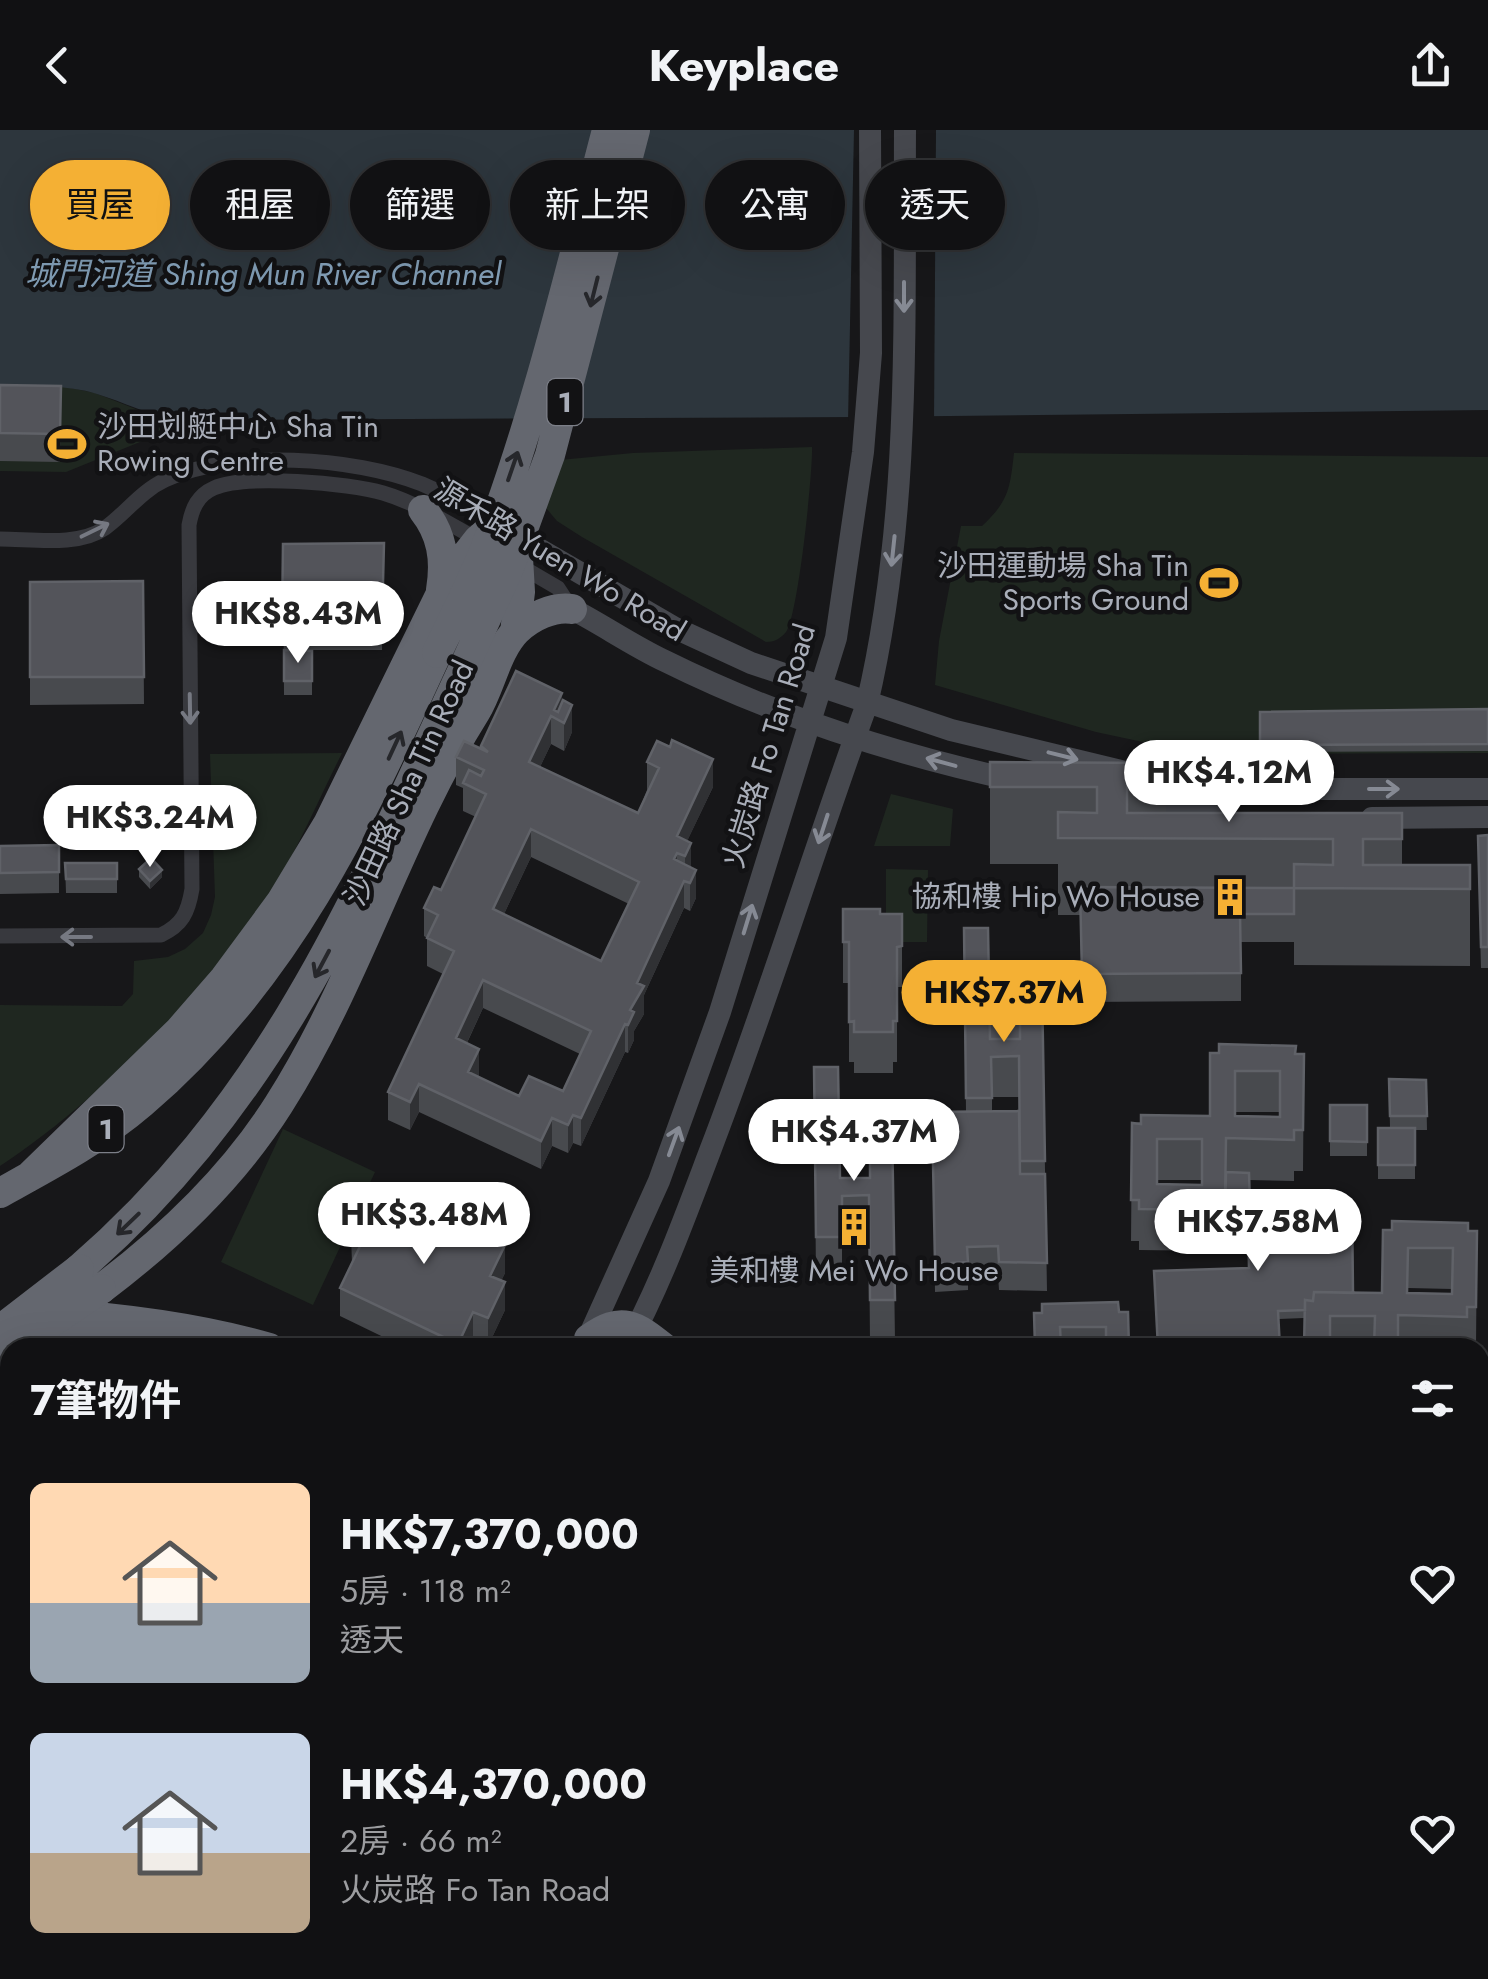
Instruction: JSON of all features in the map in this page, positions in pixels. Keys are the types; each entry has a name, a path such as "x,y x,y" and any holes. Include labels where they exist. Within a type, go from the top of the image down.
{"highway":[{"name":"沙田路 Sha Tin Road","path":"0,1330 90,1279 127,1225 186,1163 280,1037 366,878 453,657 546,365 607,130"},
{"name":"沙田路 Sha Tin Road","path":"0,1193 82,1147 140,1104 218,1029 252,990 307,912 453,657 509,568 550,455 635,130"},
{"path":"423,510 436,526 442,547 441,592 453,657 515,632 551,610 572,609"},
{"path":"441,592 502,542"},
{"path":"502,542 515,632"},
{"path":"23,1338 90,1279"},
{"path":"0,1316 36,1313 117,1318 227,1338"},
{"path":"593,1338 603,1329 619,1324 631,1337"}],"main road":[{"name":"火炭路 Fo Tan Road","path":"589,1338 638,1232 720,1012 836,638 863,452 871,353 870,130"},
{"path":"631,1337 692,1197 744,1062 867,704 880,648 902,454 905,130"},
{"name":"源禾路 Yuen Wo Road","path":"502,542 751,663 950,730 1175,784 1488,790"},
{"name":"源禾路 Yuen Wo Road","path":"572,609 661,660 740,696 855,737 1038,786"},
{"path":"1112,802 1232,817"},
{"path":"1352,818 1488,818"}],"street":[{"name":"源禾路 Yuen Wo Road","path":"0,538 90,536 105,528 145,492 177,475 215,466 282,462 348,465 389,474 446,494 558,588 572,609"},
{"name":"源禾路 Yuen Wo Road","path":"0,936 160,935 176,928 184,918 192,890 189,524 202,496 220,486 241,484 347,486 384,493 502,542"}],"shaded area":[{"name":"沙田划艇中心 Sha Tin Rowing Centre","path":"0,386 66,387 174,420 221,420 172,429 66,472 0,471"},
{"path":"812,447 800,573 791,621 786,632 772,641 766,642 582,537 557,521 546,508 560,460 633,453"},
{"name":"沙田運動場 Sha Tin Sports Ground","path":"1014,453 1488,457 1488,753 1225,754 1096,732 935,685 939,641 961,526 982,526 998,509 1009,485"},
{"path":"342,753 273,890 208,979 107,1082 0,1166 0,1005 122,1006 133,994 134,961 168,957 185,949 203,933 215,897 210,754"},
{"path":"891,794 953,809 950,846 874,846"},
{"path":"886,869 928,870 927,942 886,942"},
{"path":"283,1129 375,1172 313,1305 221,1262"}],"water":[{"name":"城門河道 Shing Mun River Channel","path":"0,130 1488,130 1488,410 174,420 85,391 0,386"}],"pier":[{"path":"854,130 936,130 936,160 865,160 865,250 935,250 934,422 848,422"}],"building":[{"path":"0,385 61,386 60,434 0,433"},
{"path":"384,543 382,622 282,623 283,544"},
{"path":"143,581 144,677 30,677 30,582"},
{"path":"284,650 312,651 312,681 284,681"},
{"path":"516,671 562,693 554,710 558,712 563,700 572,705 564,723 551,716 529,762 638,813 659,768 647,762 657,741 670,747 672,740 713,759 677,836 691,843 685,856 677,853 674,859 696,870 690,883 684,881 637,983 644,986 630,1010 634,1012 581,1118 573,1115 568,1125 552,1118 541,1141 419,1084 410,1102 388,1092 454,951 427,938 438,915 424,908 434,887 441,890 486,794 463,783 469,770 481,776 484,770 456,757 464,741 488,752 481,746","holes":["531,829 639,882 601,961 493,909","483,980 591,1031 563,1091 529,1076 519,1096 468,1072 479,1049 456,1038"]},
{"path":"1488,709 1488,744 1260,745 1260,712"},
{"path":"990,762 1166,763 1166,787 1127,787 1127,813 1402,813 1402,839 1363,839 1363,865 1470,865 1470,889 1294,888 1294,864 1333,865 1333,839 1058,838 1058,812 1097,813 1097,787 990,787"},
{"path":"1488,835 1488,947 1481,947 1478,836"},
{"path":"59,845 59,872 0,873 0,846"},
{"path":"151,858 162,870 150,881 139,869"},
{"path":"65,863 117,863 117,879 66,879"},
{"path":"1080,887 1294,888 1294,914 1240,914 1241,973 1082,974"},
{"path":"843,909 880,909 880,914 902,914 902,946 897,947 897,1021 893,1021 893,1032 854,1032 854,1021 849,1022 849,942 843,942"},
{"path":"964,928 988,928 990,1039 1020,1039 1020,986 1042,986 1045,1161 1020,1161 1019,1056 991,1057 992,1098 966,1098"},
{"path":"1010,984 1022,984 1020,1039 990,1039 989,985 1001,985 1001,1002 1011,1002"},
{"path":"1219,1044 1296,1046 1295,1054 1304,1054 1303,1130 1294,1130 1294,1140 1226,1138 1225,1201 1216,1201 1216,1210 1139,1209 1139,1200 1131,1200 1132,1123 1141,1124 1141,1115 1210,1116 1210,1053 1219,1053","holes":["1235,1071 1280,1071 1280,1117 1235,1116","1157,1139 1202,1139 1202,1185 1157,1184"]},
{"name":"美和樓 Mei Wo House","path":"814,1067 838,1067 840,1178 870,1178 870,1125 892,1125 895,1300 870,1300 869,1195 842,1196 842,1237 816,1237"},
{"path":"1389,1079 1426,1080 1427,1116 1390,1116"},
{"path":"1330,1105 1367,1105 1367,1142 1330,1141"},
{"path":"1019,1111 1020,1174 1045,1174 1047,1263 999,1262 998,1246 967,1247 968,1262 935,1264 932,1112"},
{"path":"1378,1128 1415,1128 1415,1165 1378,1165"},
{"path":"1226,1172 1249,1173 1250,1204 1352,1202 1353,1293 1314,1292 1313,1301 1305,1300 1305,1310 1278,1311 1279,1338 1157,1338 1154,1271 1249,1268 1248,1223 1225,1224"},
{"path":"387,1189 505,1245 490,1276 505,1282 488,1318 473,1312 461,1338 445,1338 340,1288 363,1240 351,1235 361,1212 373,1218"},
{"path":"1392,1221 1468,1223 1468,1231 1477,1231 1476,1307 1467,1307 1467,1317 1398,1315 1398,1338 1374,1338 1375,1316 1330,1316 1330,1338 1304,1338 1305,1300 1313,1301 1314,1292 1382,1293 1383,1230 1392,1230","holes":["1408,1248 1453,1248 1452,1294 1407,1293"]},
{"path":"1118,1302 1119,1312 1128,1312 1129,1338 1106,1338 1106,1327 1060,1327 1061,1338 1035,1338 1034,1313 1042,1313 1042,1304"}],"place":[{"name":"沙田划艇中心 Sha Tin Rowing Centre","path":"67,444"},
{"name":"沙田運動場 Sha Tin Sports Ground","path":"1219,583"},
{"name":"協和樓 Hip Wo House","path":"1230,897"},
{"name":"美和樓 Mei Wo House","path":"854,1227"}]}
